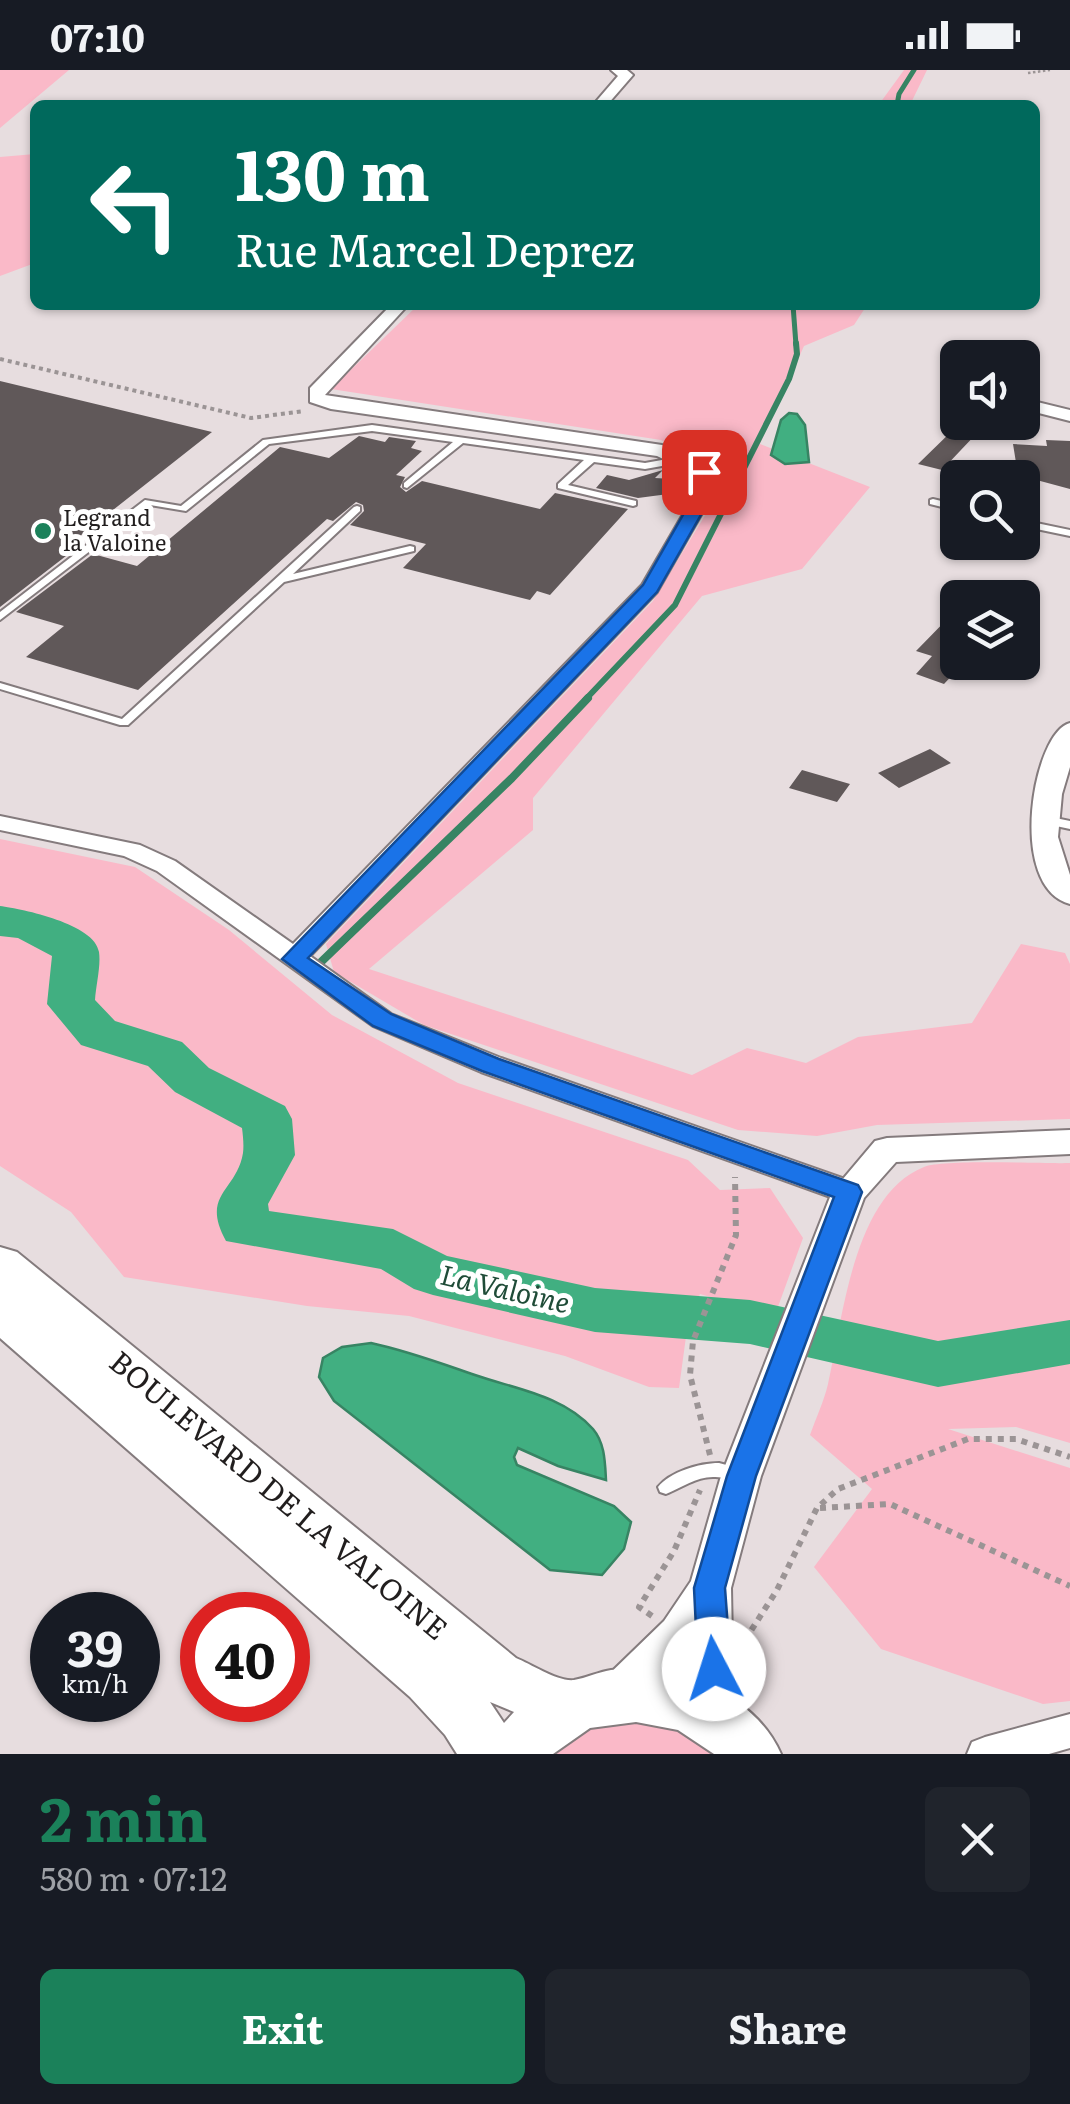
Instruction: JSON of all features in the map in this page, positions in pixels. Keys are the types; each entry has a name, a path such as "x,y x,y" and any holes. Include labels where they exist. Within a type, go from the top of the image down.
{"main road":[{"name":"BOULEVARD DE LA VALOINE","path":"0,1264 496,1677 593,1700 681,1702 736,1738"},
{"name":"BOULEVARD DE LA VALOINE","path":"0,1310 430,1678 466,1716 490,1754"},
{"path":"515,1754 529,1734 593,1700"}],"street":[{"path":"604,100 626,75 618,70"},
{"path":"293,959 650,588 709,485 704,472 642,448 332,404 316,398 316,392 395,310"},
{"path":"1040,407 1070,416"},
{"path":"1070,731 1057,822 1041,845 1061,886 1070,894"},
{"path":"0,824 131,850 166,866 382,1020 491,1065 849,1192"},
{"path":"736,1738 710,1642 710,1588 724,1472 782,1370 849,1192 887,1150 1070,1142"},
{"path":"593,1700 710,1642"},
{"path":"984,1754 1070,1731"}],"lane":[{"path":"0,616 148,502 183,509 266,442 372,428 645,466 679,460"},
{"path":"406,485 460,441"},
{"path":"591,460 562,486 633,503"},
{"path":"933,502 940,504"},
{"path":"0,686 124,723 357,509"},
{"path":"1040,526 1070,533"},
{"path":"276,581 410,549"},
{"path":"666,1487 724,1472"}],"path":[{"path":"1028,73 1050,70"},
{"path":"0,359 251,418 332,404"},
{"path":"732,1149 736,1235 709,1296 690,1374 710,1455 724,1472 692,1516 670,1563 640,1607 710,1642 777,1590 817,1508 838,1490 968,1439 1016,1440 1070,1457"},
{"path":"817,1508 890,1504 1070,1586"}],"shaded area":[{"path":"0,70 69,70 30,100 0,128"},
{"path":"904,70 927,70 912,100 882,100"},
{"path":"30,154 30,265 0,276 0,157"},
{"path":"413,310 864,310 854,325 804,346 760,444 870,487 802,569 702,596 533,798 533,830 369,969 692,1075 747,1048 806,1063 858,1037 972,1023 1021,944 1065,953 1070,964 1070,1119 877,1125 817,1136 738,1130 424,1025 334,972 326,944 653,601 729,476 661,440 331,389"},
{"path":"789,413 797,414 805,425 809,462 785,464 771,455 781,420"},
{"path":"0,839 135,867 229,930 332,1015 458,1083 688,1160 720,1190 770,1188 803,1238 775,1315 700,1294 688,1322 679,1388 649,1387 565,1356 409,1316 307,1306 124,1277 71,1212 0,1166"},
{"path":"1070,1163 1070,1443 1016,1427 948,1429 1070,1468 1070,1701 1043,1704 881,1649 814,1567 872,1489 810,1435 828,1384 855,1261 881,1203 900,1182 924,1167 935,1165"},
{"path":"371,1343 538,1395 568,1408 593,1429 602,1447 606,1480 558,1466 518,1448 514,1457 517,1465 614,1506 631,1522 624,1549 602,1575 550,1570 334,1401 319,1377 323,1358 342,1347"},
{"path":"673,1719 727,1754 543,1754 590,1720"}],"building":[{"name":"Legrand la Valoine","path":"0,381 212,432 66,547 75,549 0,607"},
{"path":"359,436 385,442 389,437 416,441 411,448 422,451 396,475 405,477 400,487 406,492 422,481 540,509 555,493 628,509 550,595 537,591 530,600 403,568 426,544 350,525 364,511 363,505 356,502 333,521 327,519 138,690 26,657 64,626 16,612 93,554 137,566 280,447 329,458"},
{"path":"943,440 970,440 951,460 940,460 940,470 918,464"},
{"path":"1046,440 1070,441 1070,489 1040,481 1040,460 1016,460 1013,444 1047,446"},
{"path":"663,470 655,478 690,480 691,491 638,498 596,488 607,475 629,480"},
{"path":"940,626 940,680 948,680 944,684 916,674 932,656 916,651"},
{"path":"930,749 951,763 899,788 878,773"},
{"path":"802,770 850,784 837,802 789,788"}],"waterway":[{"path":"898,100 914,70"},
{"path":"793,310 796,345"},
{"path":"585,700 675,605 789,379 797,354 796,343"},
{"path":"321,962 512,778 588,698"},
{"name":"La Valoine","path":"0,921 28,924 76,949 71,1004 98,1033 165,1054 192,1080 267,1119 269,1155 242,1204 245,1227 393,1250 433,1274 595,1310 750,1322 938,1364 1070,1342"}],"place":[{"name":"Legrand la Valoine","path":"43,531"}],"route":[{"path":"704,472 709,485 650,588 293,959 382,1020 491,1065 849,1192 742,1476 710,1588 714,1669"}]}
